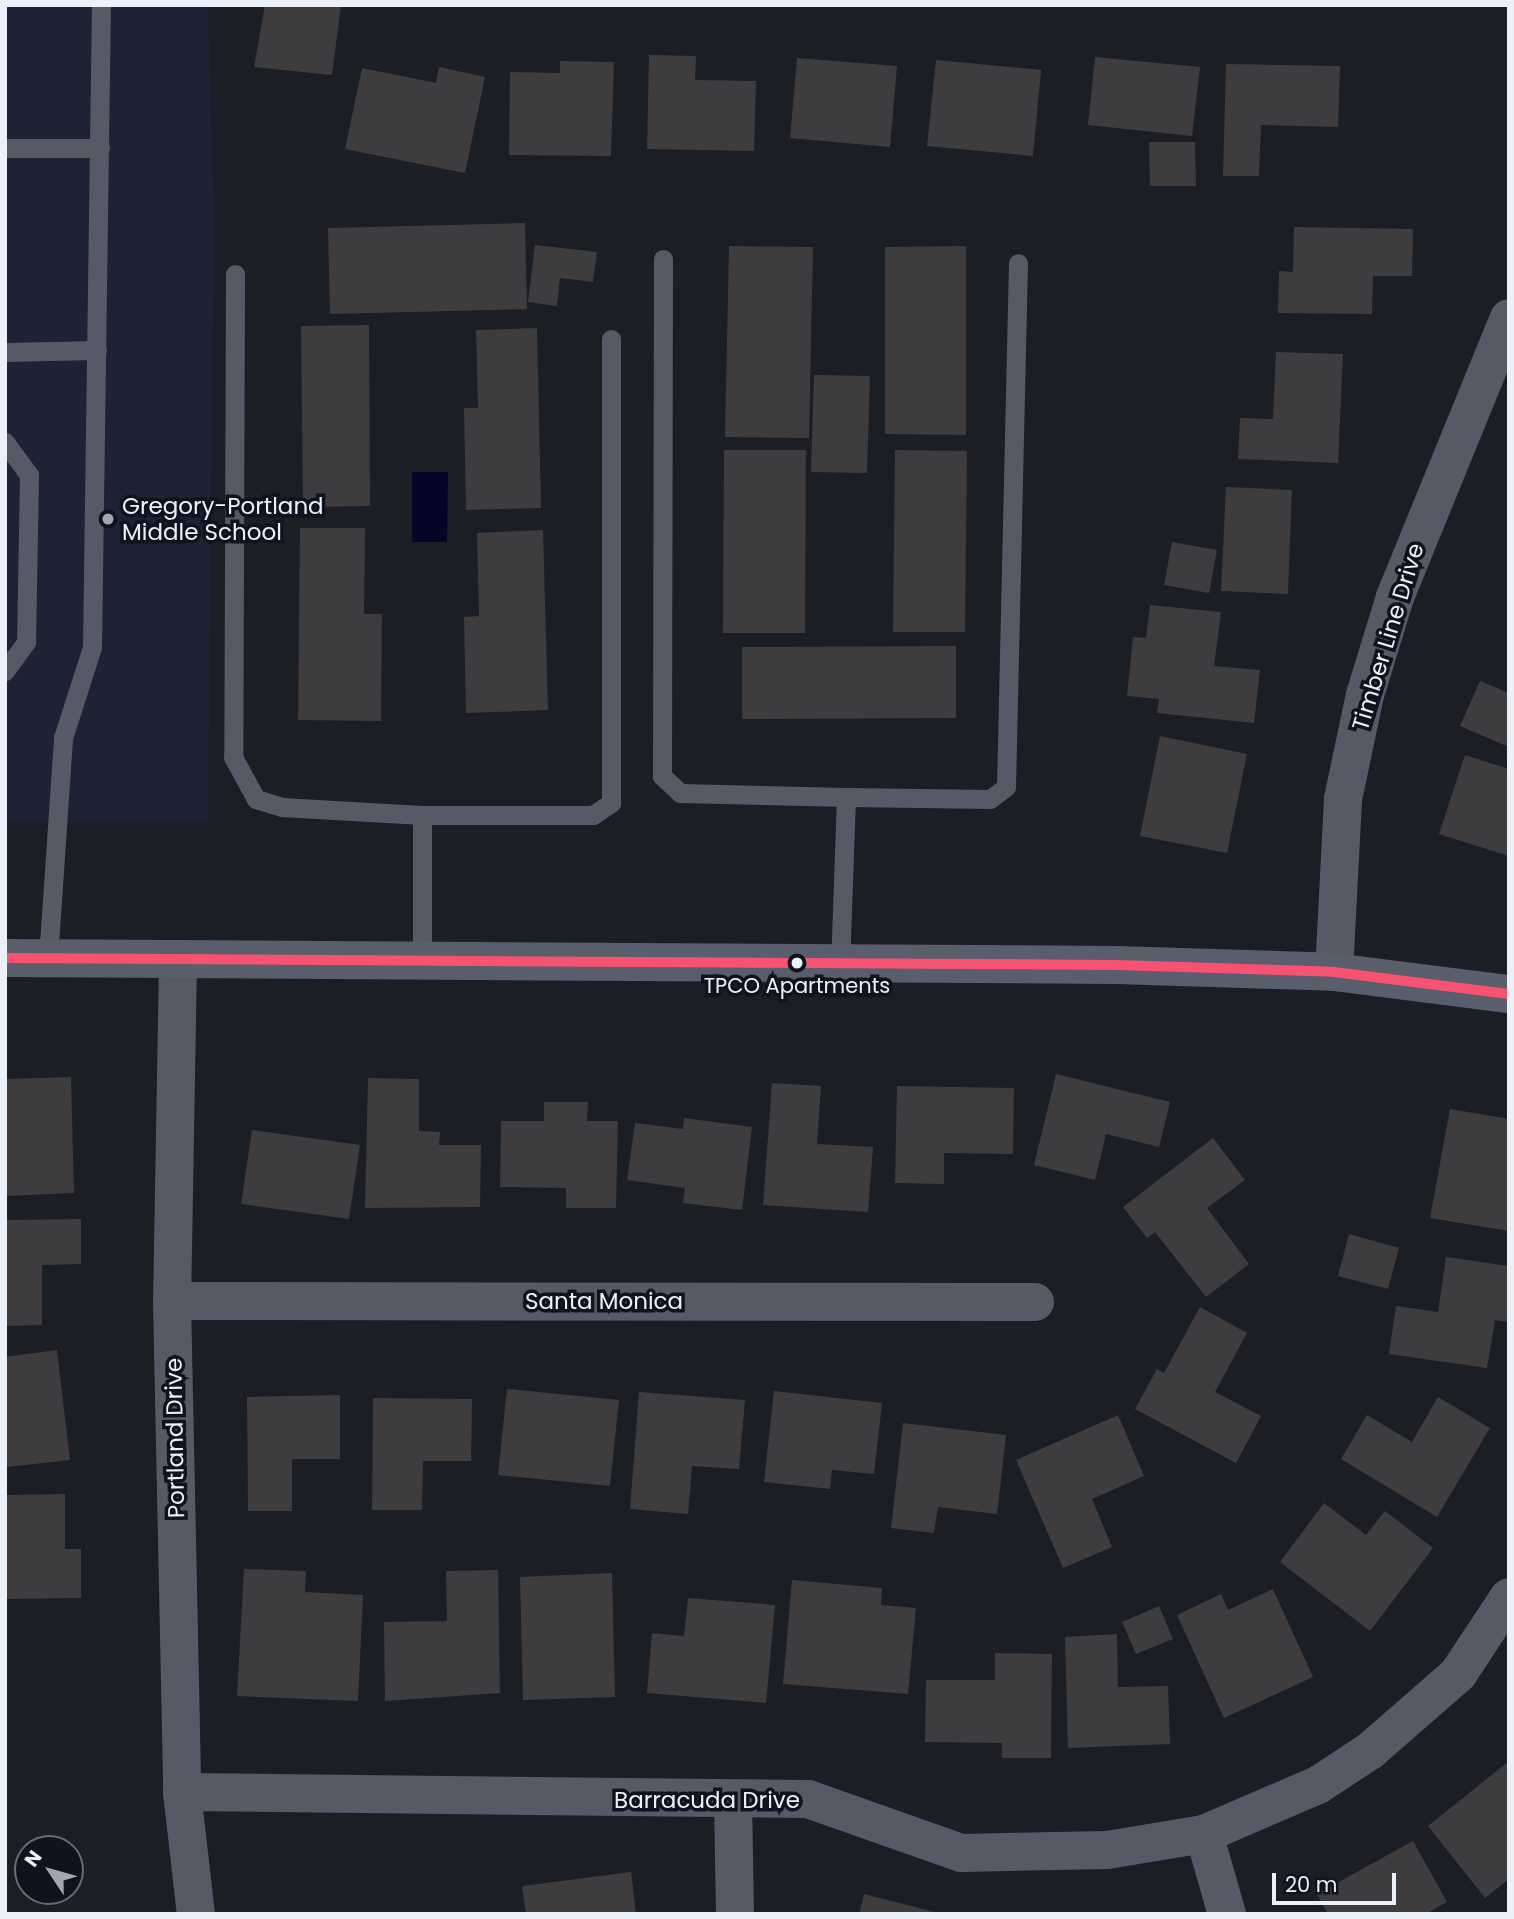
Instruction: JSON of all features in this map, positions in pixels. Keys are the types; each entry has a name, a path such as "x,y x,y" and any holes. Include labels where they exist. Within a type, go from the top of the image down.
{"main road":[{"path":"5,958 178,962 422,957 840,968 1117,965 1334,972 1509,994"}],"street":[{"name":"Timber Line Drive","path":"1334,972 1343,799 1365,695 1395,597 1509,318"},
{"name":"Portland Drive","path":"178,962 172,1301 182,1792 196,1914"},
{"name":"Santa Monica","path":"172,1301 1035,1302"},
{"name":"Barracuda Drive","path":"182,1792 808,1799 987,1857 1107,1850 1204,1834 1258,1815 1371,1750 1458,1674 1509,1597"},
{"path":"733,1800 735,1914"},
{"path":"1204,1834 1227,1914"}],"lane":[{"path":"48,958 63,738 92,647 101,5"},
{"path":"5,148 100,148"},
{"path":"663,259 662,776 680,793 990,800 1006,787 1018,263"},
{"path":"235,274 233,757 241,782 256,799 282,807 422,815 593,815 611,803 611,339"},
{"path":"5,352 97,350"},
{"path":"5,442 29,475 26,642 5,671"},
{"path":"840,968 846,797"},
{"path":"422,815 422,957"}],"shaded area":[{"name":"Gregory-Portland Middle School","path":"5,5 208,5 214,216 208,823 5,823"}],"water":[{"path":"412,472 448,472 447,542 412,542"}],"building":[{"path":"265,5 341,5 332,75 254,67"},
{"path":"649,55 696,56 695,80 756,81 754,151 647,149"},
{"path":"1095,57 1200,67 1192,136 1088,125"},
{"path":"797,58 897,66 890,147 790,138"},
{"path":"936,60 1041,70 1033,156 927,146"},
{"path":"560,61 614,62 611,156 509,155 510,72 560,73"},
{"path":"1226,64 1340,66 1338,127 1261,125 1259,176 1223,176"},
{"path":"439,67 485,77 465,173 345,149 362,68 436,83"},
{"path":"1149,142 1195,142 1196,186 1150,186"},
{"path":"525,223 527,309 330,314 328,228"},
{"path":"1294,227 1413,229 1412,276 1373,276 1372,314 1278,313 1279,271 1293,272"},
{"path":"535,245 597,252 593,282 560,278 557,306 528,302"},
{"path":"729,246 813,247 809,438 725,437"},
{"path":"966,246 966,435 885,434 885,247"},
{"path":"369,325 370,506 303,507 301,326"},
{"path":"537,328 541,508 466,510 464,408 478,408 476,330"},
{"path":"1276,352 1343,354 1338,463 1238,459 1240,418 1273,419"},
{"path":"814,375 870,376 867,473 811,472"},
{"path":"724,450 806,450 805,633 723,633"},
{"path":"895,450 967,451 965,632 893,632"},
{"path":"1226,487 1292,490 1288,594 1221,591"},
{"path":"300,528 365,528 364,614 382,614 381,721 298,720"},
{"path":"543,530 548,710 466,713 464,617 479,616 477,533"},
{"path":"1172,542 1217,550 1209,593 1164,585"},
{"path":"1150,605 1221,612 1214,666 1260,670 1254,723 1157,713 1159,699 1127,696 1133,637 1146,638"},
{"path":"956,646 956,718 742,719 742,647"},
{"path":"1480,681 1509,693 1509,747 1460,726"},
{"path":"1160,736 1247,754 1227,853 1140,836"},
{"path":"1465,755 1509,769 1509,856 1439,834"},
{"path":"1056,1074 1170,1102 1159,1147 1106,1134 1095,1180 1034,1165"},
{"path":"71,1077 74,1193 5,1196 5,1079"},
{"path":"368,1078 419,1079 419,1131 440,1132 439,1145 481,1145 480,1207 365,1208"},
{"path":"772,1083 821,1086 817,1144 873,1147 868,1212 763,1205"},
{"path":"897,1086 1014,1088 1013,1154 944,1153 944,1184 895,1183"},
{"path":"544,1102 588,1102 587,1121 618,1121 616,1208 566,1208 566,1188 500,1187 501,1121 544,1121"},
{"path":"1450,1109 1509,1119 1509,1231 1430,1218"},
{"path":"684,1118 752,1127 742,1210 683,1203 685,1188 627,1180 635,1123 683,1129"},
{"path":"252,1130 360,1145 349,1219 241,1204"},
{"path":"1213,1138 1245,1180 1207,1208 1249,1264 1206,1297 1155,1232 1147,1238 1123,1207"},
{"path":"81,1219 81,1264 42,1265 42,1325 5,1326 5,1220"},
{"path":"1349,1234 1399,1248 1388,1289 1338,1276"},
{"path":"1446,1257 1509,1266 1509,1322 1495,1320 1487,1368 1389,1354 1396,1306 1438,1312"},
{"path":"1200,1307 1247,1333 1215,1392 1261,1416 1236,1463 1135,1409 1157,1369 1164,1373"},
{"path":"57,1350 70,1460 7,1467 5,1357"},
{"path":"507,1389 619,1400 610,1486 498,1475"},
{"path":"774,1391 882,1403 874,1474 832,1470 830,1489 764,1482"},
{"path":"639,1392 745,1400 739,1469 692,1466 688,1514 630,1509"},
{"path":"340,1395 340,1459 292,1459 292,1511 248,1511 247,1397"},
{"path":"1438,1397 1490,1428 1437,1517 1341,1459 1367,1415 1412,1442"},
{"path":"373,1398 472,1399 471,1461 423,1461 422,1510 372,1510"},
{"path":"1118,1415 1144,1476 1092,1499 1112,1547 1063,1568 1016,1460"},
{"path":"903,1423 1006,1435 997,1514 938,1507 934,1533 891,1528"},
{"path":"65,1494 65,1549 81,1549 81,1598 5,1599 5,1495"},
{"path":"1324,1503 1366,1535 1385,1511 1433,1548 1370,1631 1280,1562"},
{"path":"244,1569 306,1571 305,1592 363,1595 358,1701 237,1696"},
{"path":"498,1570 500,1693 385,1701 384,1622 447,1621 446,1571"},
{"path":"612,1573 615,1697 523,1700 520,1577"},
{"path":"792,1580 882,1588 881,1605 916,1608 908,1694 783,1684"},
{"path":"1273,1589 1313,1677 1224,1718 1177,1615 1221,1594 1228,1610"},
{"path":"688,1598 775,1605 766,1703 647,1693 652,1633 684,1636"},
{"path":"1159,1606 1173,1639 1136,1654 1122,1622"},
{"path":"1117,1634 1118,1687 1168,1686 1170,1744 1068,1748 1065,1637"},
{"path":"995,1653 1052,1654 1051,1758 1002,1758 1002,1743 925,1742 926,1680 995,1680"},
{"path":"1509,1761 1509,1879 1485,1898 1428,1826"},
{"path":"1413,1841 1447,1902 1426,1914 1328,1914 1317,1894"},
{"path":"631,1872 636,1914 526,1914 522,1886"},
{"path":"864,1894 938,1913 938,1914 859,1914"}],"transit line":[{"path":"5,958 1117,965 1334,972 1509,994"}],"place":[{"name":"Gregory-Portland Middle School","path":"108,519"},
{"name":"TPCO Apartments","path":"797,963"}]}
